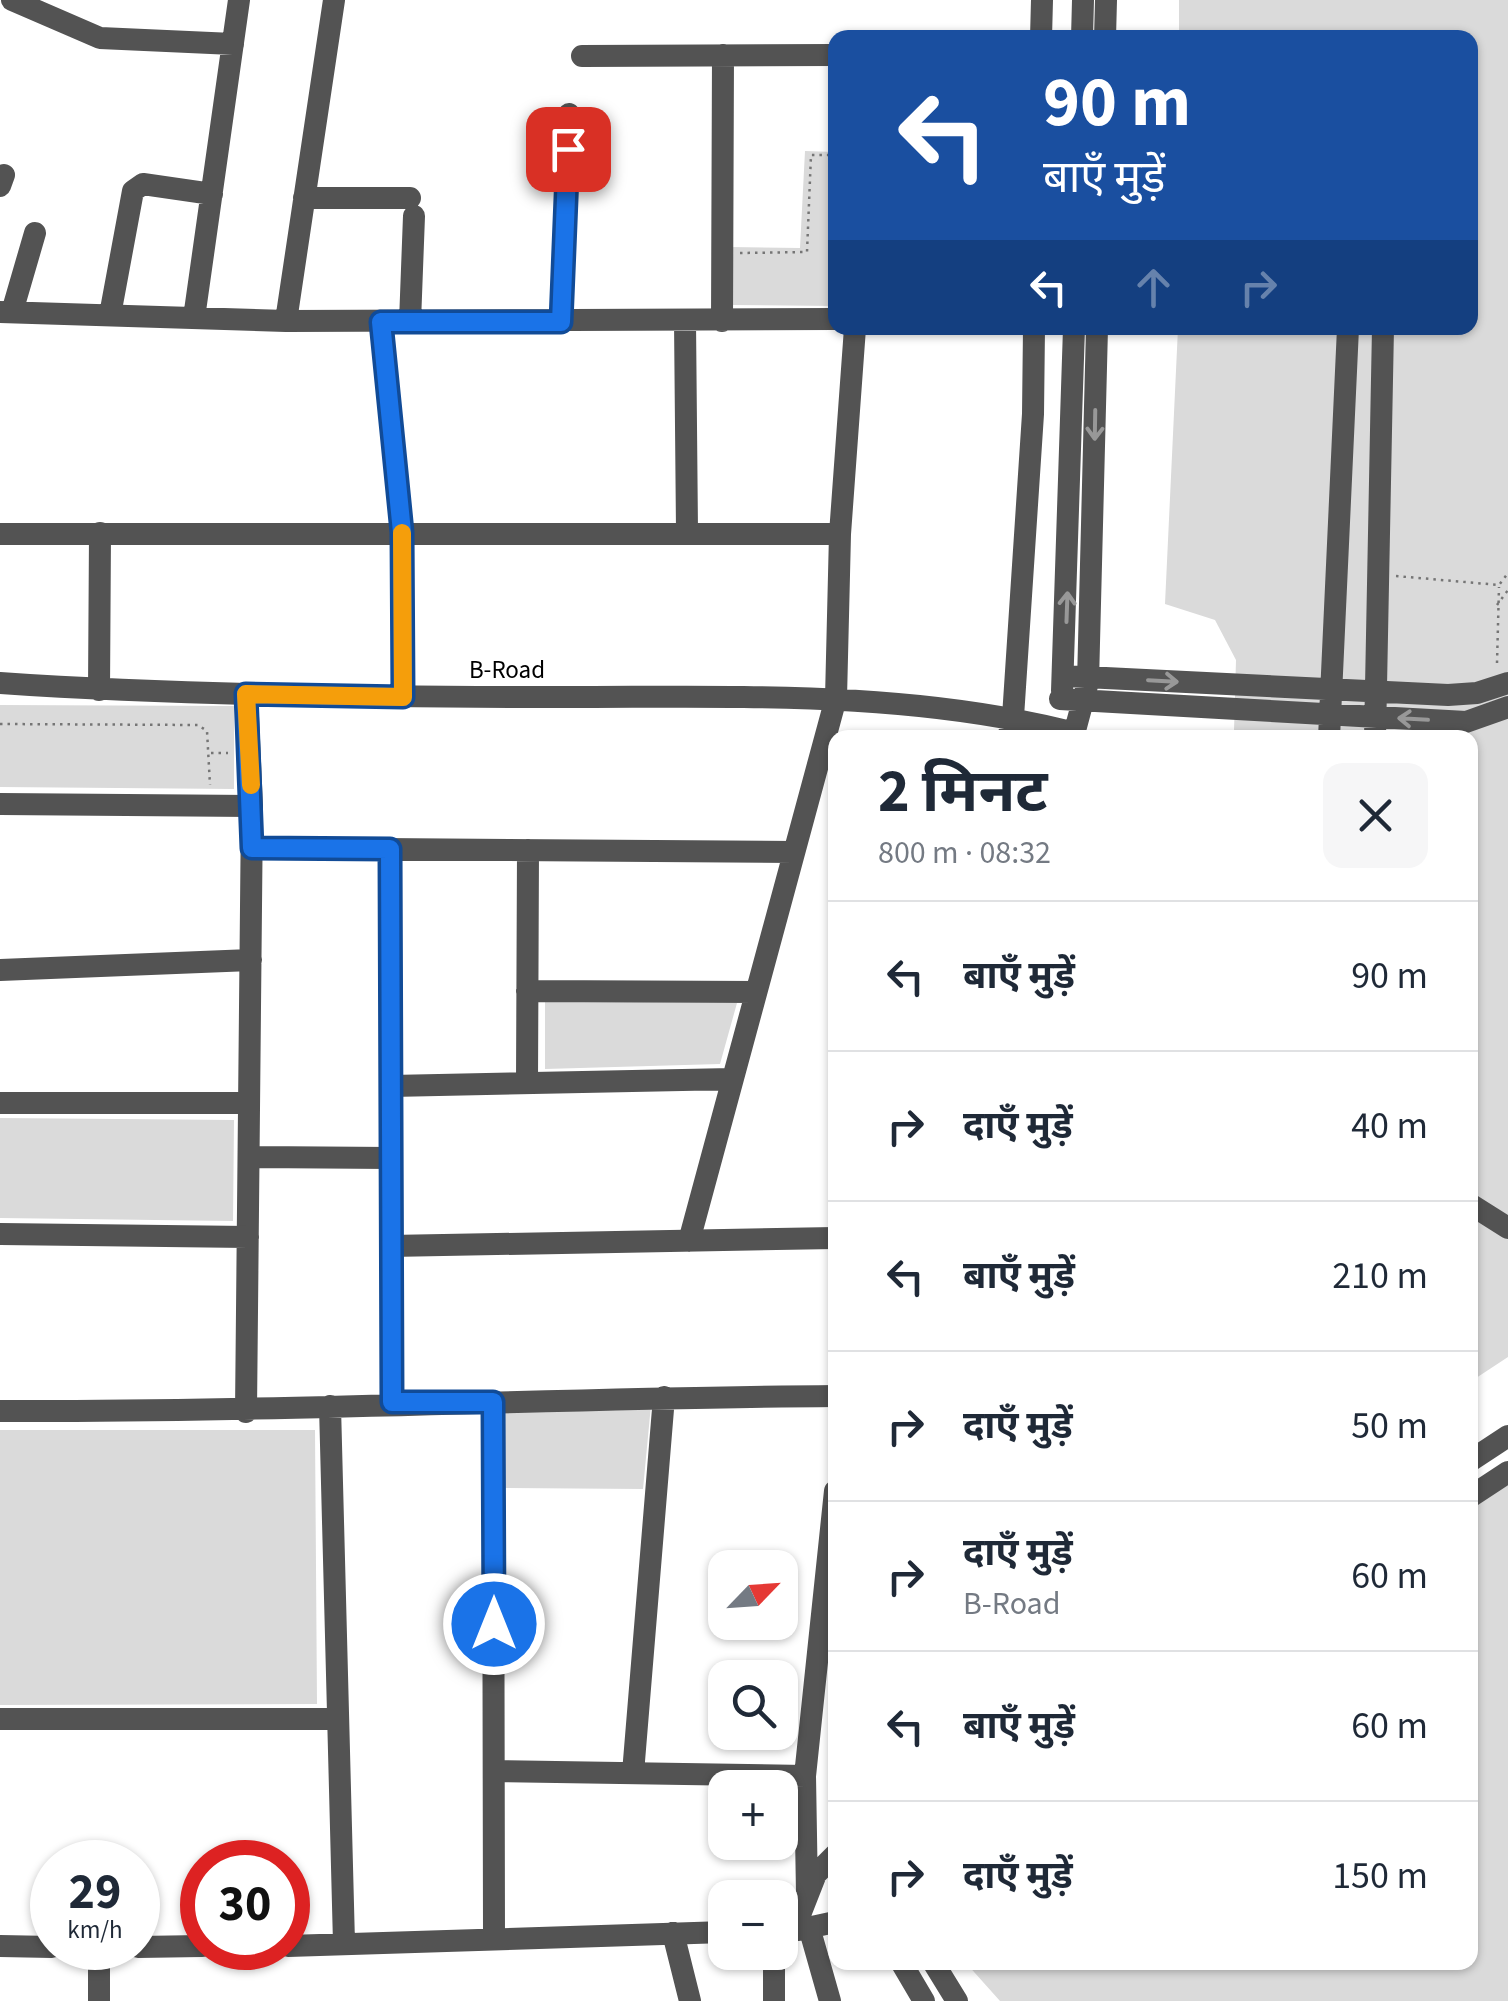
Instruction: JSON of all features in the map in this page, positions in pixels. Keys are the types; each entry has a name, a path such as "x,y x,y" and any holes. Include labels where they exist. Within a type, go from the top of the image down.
{"street":[{"path":"12,0 100,38 233,44"},
{"path":"194,318 239,0"},
{"path":"286,321 334,0"},
{"path":"1041,30 1042,0"},
{"path":"1082,30 1083,0"},
{"path":"1105,30 1106,0"},
{"path":"722,321 723,55"},
{"path":"582,56 828,55"},
{"path":"561,322 569,114"},
{"path":"110,315 133,191 143,184 212,194"},
{"path":"304,198 412,207 410,322"},
{"path":"36,234 6,312 381,322 828,319"},
{"path":"381,322 402,532 403,697"},
{"path":"684,322 688,532"},
{"path":"689,1240 836,698 840,534 854,335"},
{"path":"1010,727 1033,414 1034,335"},
{"path":"1074,335 1074,688"},
{"path":"1063,730 1074,688 1098,335"},
{"path":"1330,726 1348,335"},
{"path":"1376,727 1383,335"},
{"path":"99,690 100,533"},
{"path":"0,534 840,534"},
{"name":"B-Road","path":"0,683 99,690 403,697 836,698 1010,727"},
{"path":"1074,688 1448,695 1507,692"},
{"path":"1074,688 1330,726 1376,727 1466,722 1507,692"},
{"path":"246,694 252,806 246,1412"},
{"path":"0,804 252,806"},
{"path":"252,848 794,852"},
{"path":"390,849 392,1402"},
{"path":"526,1083 528,850"},
{"path":"0,970 250,960"},
{"path":"527,991 756,992"},
{"path":"391,1086 732,1079"},
{"path":"0,1103 250,1103"},
{"path":"249,1157 391,1158"},
{"path":"1478,1209 1508,1228"},
{"path":"0,1234 248,1236"},
{"path":"390,1246 828,1238"},
{"path":"0,1411 246,1412 392,1402 828,1396"},
{"path":"633,1773 664,1397"},
{"path":"493,1402 494,1936"},
{"path":"330,1406 344,1944"},
{"path":"1478,1456 1508,1436"},
{"path":"1478,1492 1508,1472"},
{"path":"807,1894 806,1776 828,1559"},
{"path":"0,1719 337,1719"},
{"path":"495,1772 806,1776"},
{"path":"798,1920 820,1867 828,1861"},
{"path":"798,1928 828,1923"},
{"path":"310,1945 494,1936 708,1932"},
{"path":"672,1933 690,2001"},
{"path":"798,1935 830,2001"},
{"path":"0,1946 30,1946"},
{"path":"99,1970 99,2001"},
{"path":"774,1970 774,2001"},
{"path":"906,1970 924,2001"},
{"path":"938,1970 957,2001"}],"path":[{"path":"734,253 807,252 811,155 828,155"},
{"path":"1380,574 1499,585"},
{"path":"1507,692 1495,657 1499,585 1508,574"},
{"path":"1497,604 1508,590"},
{"path":"0,724 198,725 207,731 210,785"}],"shaded area":[{"path":"1179,0 1508,0 1508,1357 1478,1377 1478,730 1234,730 1236,660 1215,620 1165,604 1178,335 1478,335 1478,30 1179,30"},
{"path":"805,151 828,152 828,306 731,305 729,247 800,248"},
{"path":"0,705 234,706 234,789 0,787"},
{"path":"545,1001 737,1003 720,1064 545,1069"},
{"path":"0,1118 234,1120 233,1221 0,1218"},
{"path":"651,1405 643,1489 501,1488 504,1409"},
{"path":"0,1430 315,1430 317,1704 0,1705"},
{"path":"1508,1461 1508,2001 1000,2001 972,1970 1478,1970 1478,1482"}],"slow traffic":[{"path":"251,785 246,694 403,697 402,533"}],"route":[{"path":"494,1624 493,1402 392,1402 390,849 252,848 246,694 403,697 402,532 381,322 561,322 568,149"}]}
